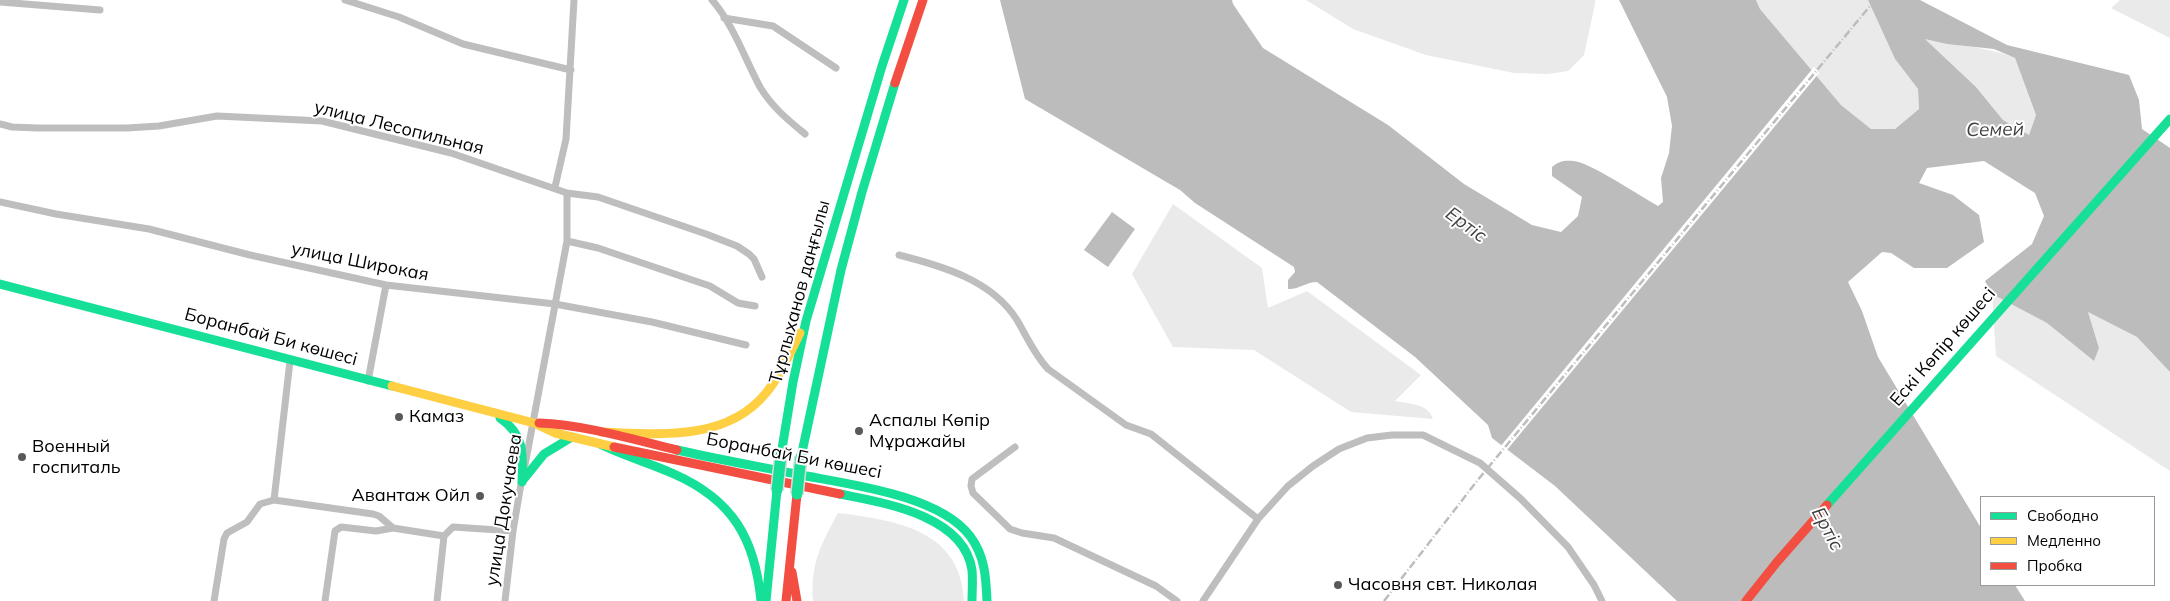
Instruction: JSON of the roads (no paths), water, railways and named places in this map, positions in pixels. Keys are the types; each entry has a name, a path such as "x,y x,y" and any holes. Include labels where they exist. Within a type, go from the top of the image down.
{"main road":[{"name":"Тұрлыханов даңғылы","path":"766,601 781,455 793,382 806,321 904,0"},
{"name":"Тұрлыханов даңғылы","path":"786,601 801,457 831,310 864,186 923,0"},
{"name":"Ескі Көпір көшесі","path":"1746,601 1777,562 2170,119"},
{"name":"Боранбай Би көшесі","path":"0,284 534,423 558,424 601,432 712,458 878,490 916,501 949,517 970,536 986,569 987,601"},
{"path":"601,432 678,434 716,426 742,415 765,394 785,363 806,321"},
{"path":"489,412 508,423 520,438 523,454 522,482"},
{"name":"Боранбай Би көшесі","path":"534,423 555,433 600,444 710,468 875,500 913,512 943,526 961,543 972,568 972,601"},
{"path":"522,482 534,462 550,448 572,437"},
{"path":"600,444 617,453 685,478 711,494 731,511 745,534 754,556 761,601"},
{"path":"790,557 797,601"}],"street":[{"path":"345,0 399,17 463,44 571,70"},
{"path":"554,187 566,139 574,0"},
{"path":"712,0 724,18 761,89 780,113 805,134"},
{"path":"0,2 100,10"},
{"path":"724,18 773,26 836,68"},
{"name":"улица Лесопильная","path":"0,124 12,127 38,128 127,128 159,126 217,116 322,121 451,153 567,193 598,197 706,234 737,246 754,259 762,277"},
{"name":"улица Докучаева","path":"505,601 513,531 567,241 567,193"},
{"name":"улица Широкая","path":"0,202 56,214 149,229 250,255 386,286 555,304 652,322 746,345"},
{"path":"567,241 598,248 710,286 738,302 754,306"},
{"path":"899,255 942,266 991,291 1007,306 1039,359 1048,369 1126,425 1151,434 1258,519"},
{"path":"368,381 386,286"},
{"path":"274,500 290,360"},
{"path":"1204,601 1258,519 1288,486 1338,449 1367,438 1423,435 1480,463 1521,499 1568,547 1594,585 1602,601"},
{"path":"1015,447 972,479 973,493 988,508 1010,529 1022,533 1054,538 1156,586 1176,601"},
{"path":"214,601 224,540 227,533 247,522 260,504 274,500 373,514 379,516 393,528"},
{"path":"325,601 335,531 341,527 376,531 393,528 444,536"},
{"path":"437,601 444,536 454,527 513,531"}],"water":[{"path":"1000,0 1232,0 1263,48 1388,125 1464,184 1532,225 1561,232 1578,216 1582,197 1552,176 1552,167 1562,161 1574,161 1592,167 1658,206 1663,202 1661,178 1669,153 1672,126 1667,97 1619,0 1756,0 1760,9 1841,105 1871,129 1895,129 1919,109 1918,89 1895,59 1868,0 1920,0 2007,45 2129,75 2139,100 2142,129 2170,148 2170,372 2137,337 2088,312 2099,348 2094,361 2047,323 1992,294 1985,281 2032,244 2044,216 2035,193 1984,161 1927,168 1919,183 1953,195 1979,215 1984,242 1947,268 1914,268 1891,253 1882,252 1848,282 1862,311 1878,357 1980,526 1980,586 2016,586 2025,601 1677,601 1555,486 1492,438 1488,425 1415,357 1317,282 1288,289 1288,280 1295,272 1294,267 1195,203 1180,190 1025,99","holes":["1925,39 1947,44 1994,49 2015,58 2036,115 2029,135 2003,120 1976,87"]},
{"path":"1112,212 1135,229 1108,267 1084,250"}],"railway":[{"path":"1384,601 1477,481 1875,0"}],"place":[{"name":"Камаз","path":"399,417"},
{"name":"Аспалы Көпір Мұражайы","path":"859,431"},
{"name":"Военный госпиталь","path":"22,457"},
{"name":"Авантаж Ойл","path":"480,496"},
{"name":"Часовня свт. Николая","path":"1338,585"}],"water label":[{"name":"Семей","path":"1995,130"},
{"name":"Ертіс","path":"1466,225"},
{"name":"Ертіс","path":"1827,529"}]}
